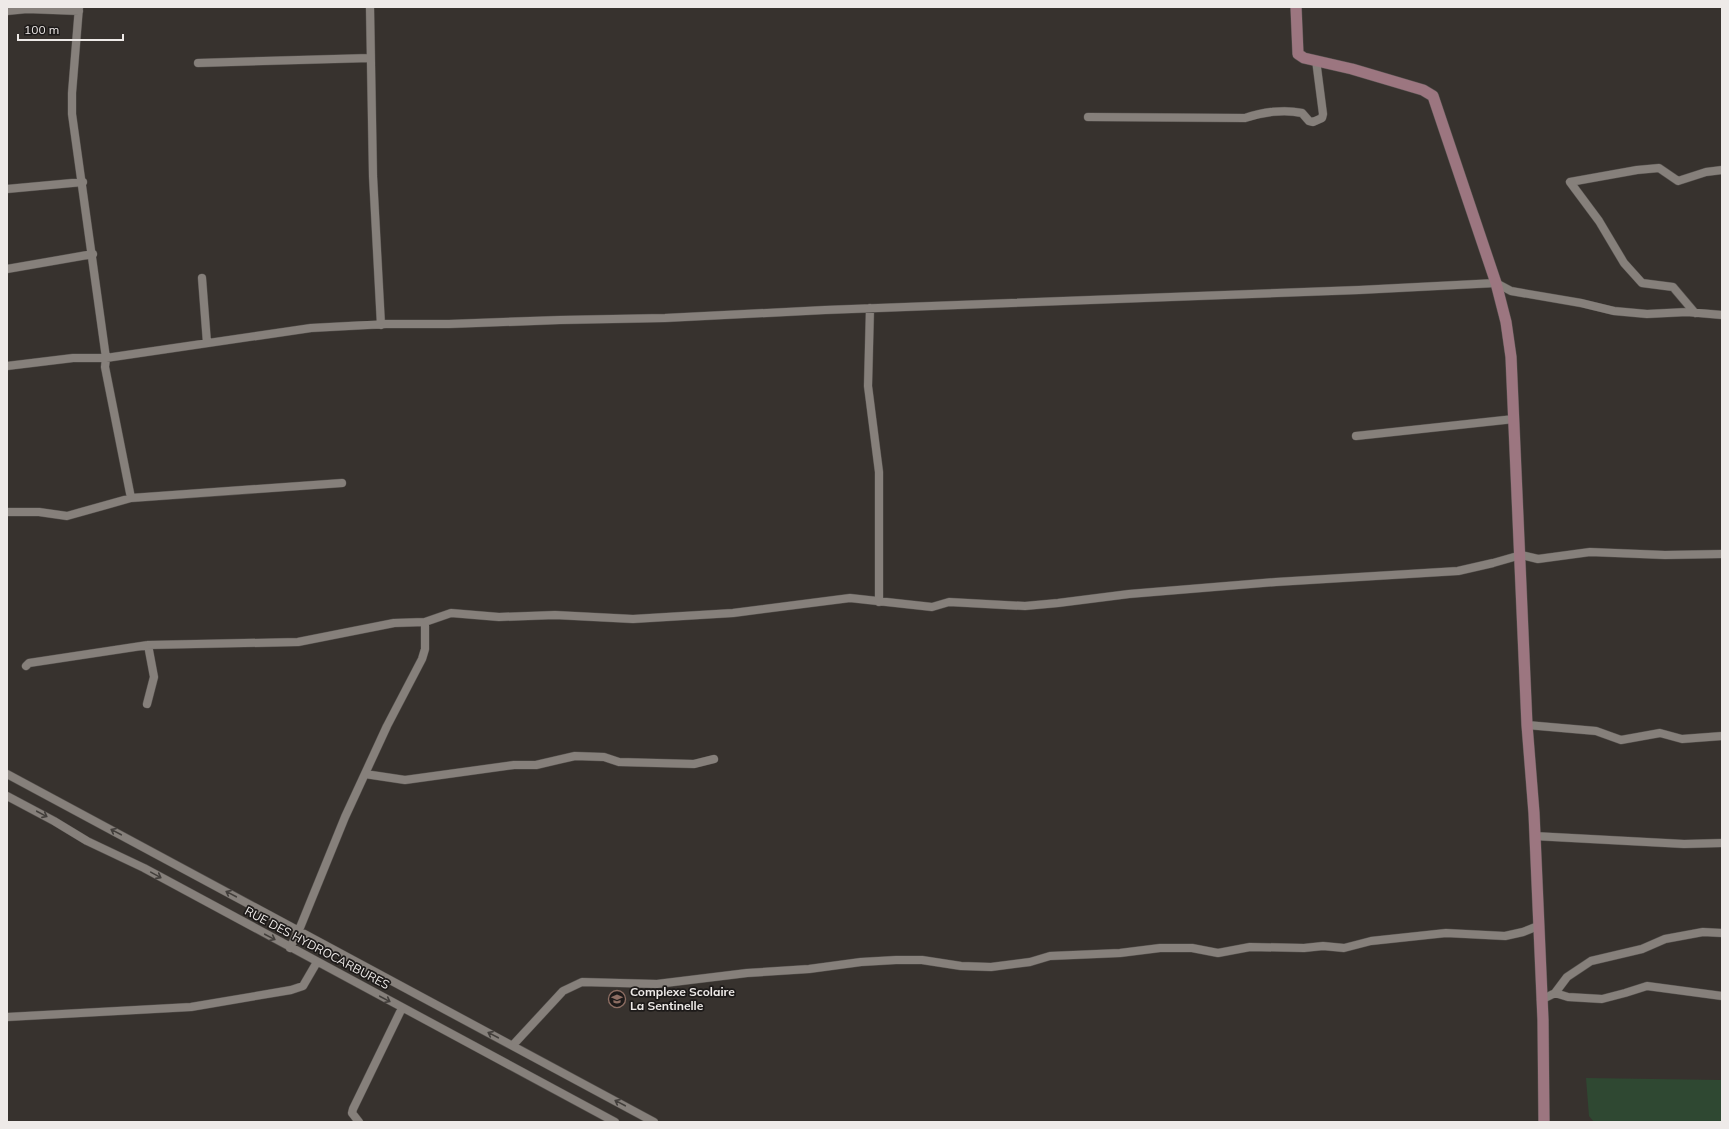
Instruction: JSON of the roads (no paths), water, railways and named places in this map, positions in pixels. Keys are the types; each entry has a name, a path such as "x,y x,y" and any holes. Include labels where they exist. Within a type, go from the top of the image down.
{"street":[{"path":"370,7 373,176 381,324"},
{"path":"1296,7 1298,54 1304,58 1423,90 1433,96 1496,283 1506,322 1511,357 1521,555 1527,725 1542,1000 1544,1122"},
{"path":"7,11 27,9 79,9 72,93 72,114 93,254 106,358 105,367 131,498"},
{"path":"198,63 370,58"},
{"path":"1088,117 1245,118 1258,114 1289,112 1302,113 1309,121 1313,122 1322,118 1323,114 1316,60"},
{"path":"1695,313 1673,287 1642,283 1624,263 1599,221 1570,182 1637,170 1659,168 1678,181 1706,172 1722,170"},
{"path":"7,189 83,182"},
{"path":"7,269 93,254"},
{"path":"202,278 207,342"},
{"path":"7,366 72,358 106,358 207,342 258,337 312,328 381,324 665,318 870,308 1224,296 1496,283 1511,291 1581,303 1614,311 1647,314 1695,313 1722,315"},
{"path":"870,308 868,386 879,472 879,602"},
{"path":"1356,436 1514,419"},
{"path":"7,512 39,512 67,516 131,498 342,483"},
{"path":"26,666 29,663 148,645 298,642 394,623 425,622 450,612 499,617 555,615 633,619 733,613 850,598 932,607 949,602 1025,606 1129,594 1276,582 1458,571 1521,555 1538,559 1590,552 1665,555 1722,554"},
{"path":"290,948 299,930 344,817 422,659 425,622"},
{"path":"147,704 154,677 148,645"},
{"path":"1527,725 1596,731 1621,740 1660,733 1682,739 1722,736"},
{"path":"365,774 405,780 514,765 536,765 575,756 604,756 619,762 694,764 714,760"},
{"path":"7,774 654,1122"},
{"name":"RUE DES HYDROCARBURES","path":"7,796 54,820 87,841 144,868 615,1122"},
{"path":"1534,836 1684,844 1722,843"},
{"path":"513,1046 563,991 582,982 658,984 747,973 809,969 861,962 896,960 917,960 961,966 991,967 1030,962 1050,956 1120,953 1160,948 1192,948 1218,953 1250,947 1304,948 1323,946 1344,948 1372,942 1446,934 1505,936 1523,932 1538,926"},
{"path":"1542,1000 1555,993 1567,977 1591,962 1642,949 1665,939 1703,932 1722,932"},
{"path":"7,1017 191,1006 291,990 303,986 317,962"},
{"path":"1555,993 1568,997 1602,998 1625,994 1646,986 1722,996"},
{"path":"359,1122 352,1113 353,1109 402,1008"}],"place":[{"name":"Complexe Scolaire La Sentinelle","path":"617,999"}]}
